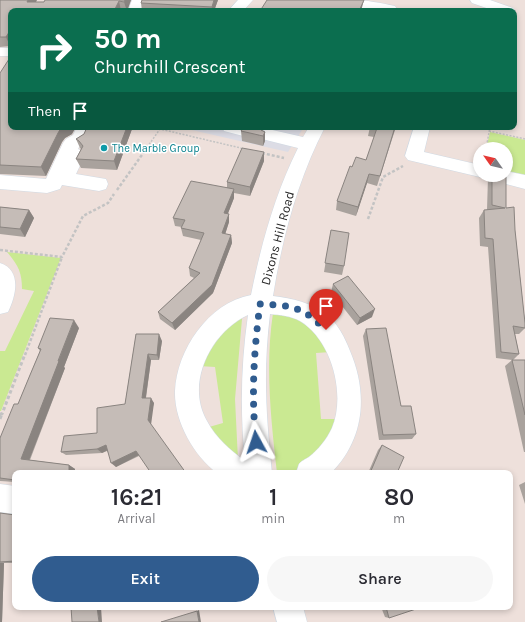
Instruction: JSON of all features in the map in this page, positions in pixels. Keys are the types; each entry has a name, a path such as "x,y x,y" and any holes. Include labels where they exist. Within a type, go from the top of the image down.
{"street":[{"path":"238,8 246,0"},
{"path":"477,0 500,8"},
{"path":"356,3 391,7"},
{"path":"243,130 247,131"},
{"path":"421,130 414,156 473,169"},
{"path":"0,182 47,186 53,184 72,143 82,133"},
{"path":"82,133 82,141 66,176 68,180 99,184"},
{"path":"268,135 312,135"},
{"name":"Dixons Hill Road","path":"259,470 254,426 253,384 255,344 260,304 279,220 312,135"},
{"path":"513,179 525,182"},
{"path":"0,271 6,284 0,305"},
{"path":"234,470 228,466 202,437 194,424 186,388 190,364 201,343 212,330 224,318 240,308 260,304 291,306 304,312 326,330 337,343 341,352 347,374 349,398 345,430 334,451 319,467 314,470"},
{"path":"0,498 12,500"},
{"path":"289,610 292,622"}],"path":[{"path":"0,419 62,257 83,216 108,203 159,130"},
{"path":"164,130 251,150"},
{"path":"487,142 489,131 525,139"},
{"path":"258,152 289,159"},
{"path":"368,219 383,177 402,166 414,156"},
{"path":"0,250 62,257"}],"shaded area":[{"path":"192,130 302,130 288,152"}],"green space":[{"path":"490,132 525,140 525,177 513,174 513,142 488,142"},
{"path":"7,252 61,258 0,411 0,351 5,351 34,291 22,289 19,269"},
{"path":"273,313 303,316 331,352 316,353 321,419 337,419 340,421 306,470 277,470 269,373"},
{"path":"240,316 242,319 235,399 238,460 231,457 209,427 223,423 215,367 199,366 214,339"}],"building":[{"path":"0,0 28,0 27,2 44,2 45,0 125,0 124,2 119,1 116,8 8,8 8,34 6,37 0,37"},
{"path":"142,0 214,0 212,7 141,3"},
{"path":"267,0 364,0 360,8 262,8"},
{"path":"8,61 8,130 60,130 41,167 0,165 0,73"},
{"name":"The Marble Group","path":"86,130 126,130 114,161 76,159 83,146 76,139 84,134"},
{"path":"261,130 265,132 263,136 241,131"},
{"path":"376,130 394,130 380,176 369,174 358,207 337,201 350,166 352,167 356,157 366,160"},
{"path":"242,148 264,152 250,187 227,182"},
{"path":"191,181 234,189 224,213 229,214 222,233 231,235 212,285 172,323 158,312 200,273 189,268 204,233 181,228 185,220 173,218"},
{"path":"492,182 506,182 506,208 514,207 525,323 525,328 513,326 519,354 501,352 493,239 485,238 484,210 505,208 492,205"},
{"path":"0,207 29,210 20,229 0,227"},
{"path":"331,230 349,233 344,266 325,263"},
{"path":"348,276 375,309 360,318 333,284"},
{"path":"50,318 74,320 21,459 69,465 69,470 12,470 12,480 0,478 0,438 14,404 18,404 41,349 38,348"},
{"path":"386,328 401,406 411,406 416,434 383,435 366,329"},
{"path":"136,334 159,334 157,355 148,354 142,398 151,398 148,420 184,470 149,470 136,451 111,463 106,445 97,449 61,452 64,436 97,433 97,408 125,404"},
{"path":"512,360 525,360 525,415"},
{"path":"382,445 404,457 398,470 371,470"},
{"path":"0,513 12,515 12,561 0,562"},
{"path":"71,610 97,610 99,622 72,622"},
{"path":"387,610 413,610 389,618"},
{"path":"197,611 199,622 161,622"}],"place":[{"name":"The Marble Group","path":"104,148"}],"route":[{"path":"256,442 253,384 255,344 260,304 291,306 304,312 317,321 326,330"}]}
